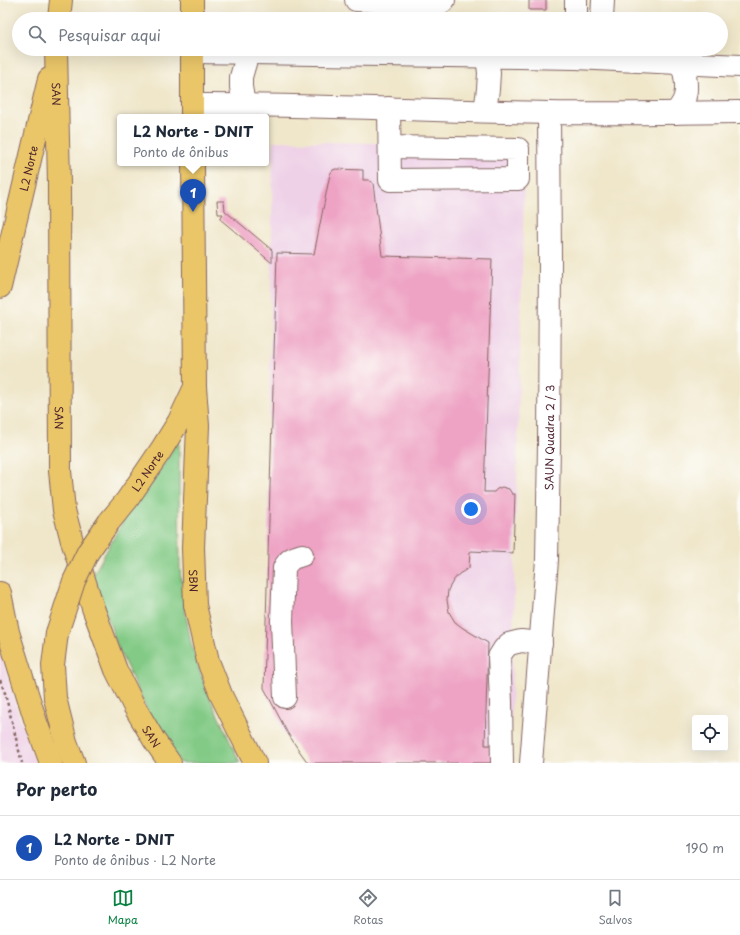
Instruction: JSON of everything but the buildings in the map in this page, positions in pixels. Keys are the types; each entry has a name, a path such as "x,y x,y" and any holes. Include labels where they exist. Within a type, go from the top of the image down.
{"main road":[{"path":"60,12 61,0"},
{"path":"192,0 192,12"},
{"name":"L2 Norte","path":"0,288 54,56"},
{"name":"SAN","path":"56,56 59,184 60,472 64,510 72,542 93,608 116,670 134,706 154,740 170,763"},
{"path":"192,56 192,111"},
{"name":"L2 Norte","path":"74,763 66,742 55,698 54,665 57,633 74,581 88,552 109,522 127,500 164,445 179,421 195,387 193,166"},
{"name":"SBN","path":"195,387 198,426 194,548 195,605 211,669 222,697 255,763"},
{"path":"0,593 4,632 51,763"}],"street":[{"path":"356,0 436,4 444,0"},
{"path":"576,0 576,12"},
{"path":"602,12 603,0"},
{"path":"244,104 241,77 247,56"},
{"path":"484,110 489,73 487,56"},
{"path":"618,56 682,63 740,66"},
{"path":"675,113 683,102 686,89 682,63"},
{"path":"192,111 244,104 549,112 740,112"},
{"path":"389,108 390,180 518,179 518,149 390,147"},
{"name":"SAUN Quadra 2 / 3","path":"531,763 546,560 549,453 549,112"},
{"path":"285,697 282,621 284,568 287,562 292,558 302,555"},
{"path":"502,763 499,657 509,644 522,641 541,643"}],"path":[{"path":"0,680 5,692 22,763"}],"shaded area":[{"path":"273,141 525,146 510,763 311,763 283,732 266,686"},
{"path":"0,650 16,706 35,763 0,763"}],"green space":[{"path":"179,434 180,570 185,611 191,643 199,669 210,698 240,763 180,763 151,719 118,648 93,575 126,516 149,488 171,452"}],"place":[{"name":"L2 Norte - DNIT","path":"193,212"}]}
